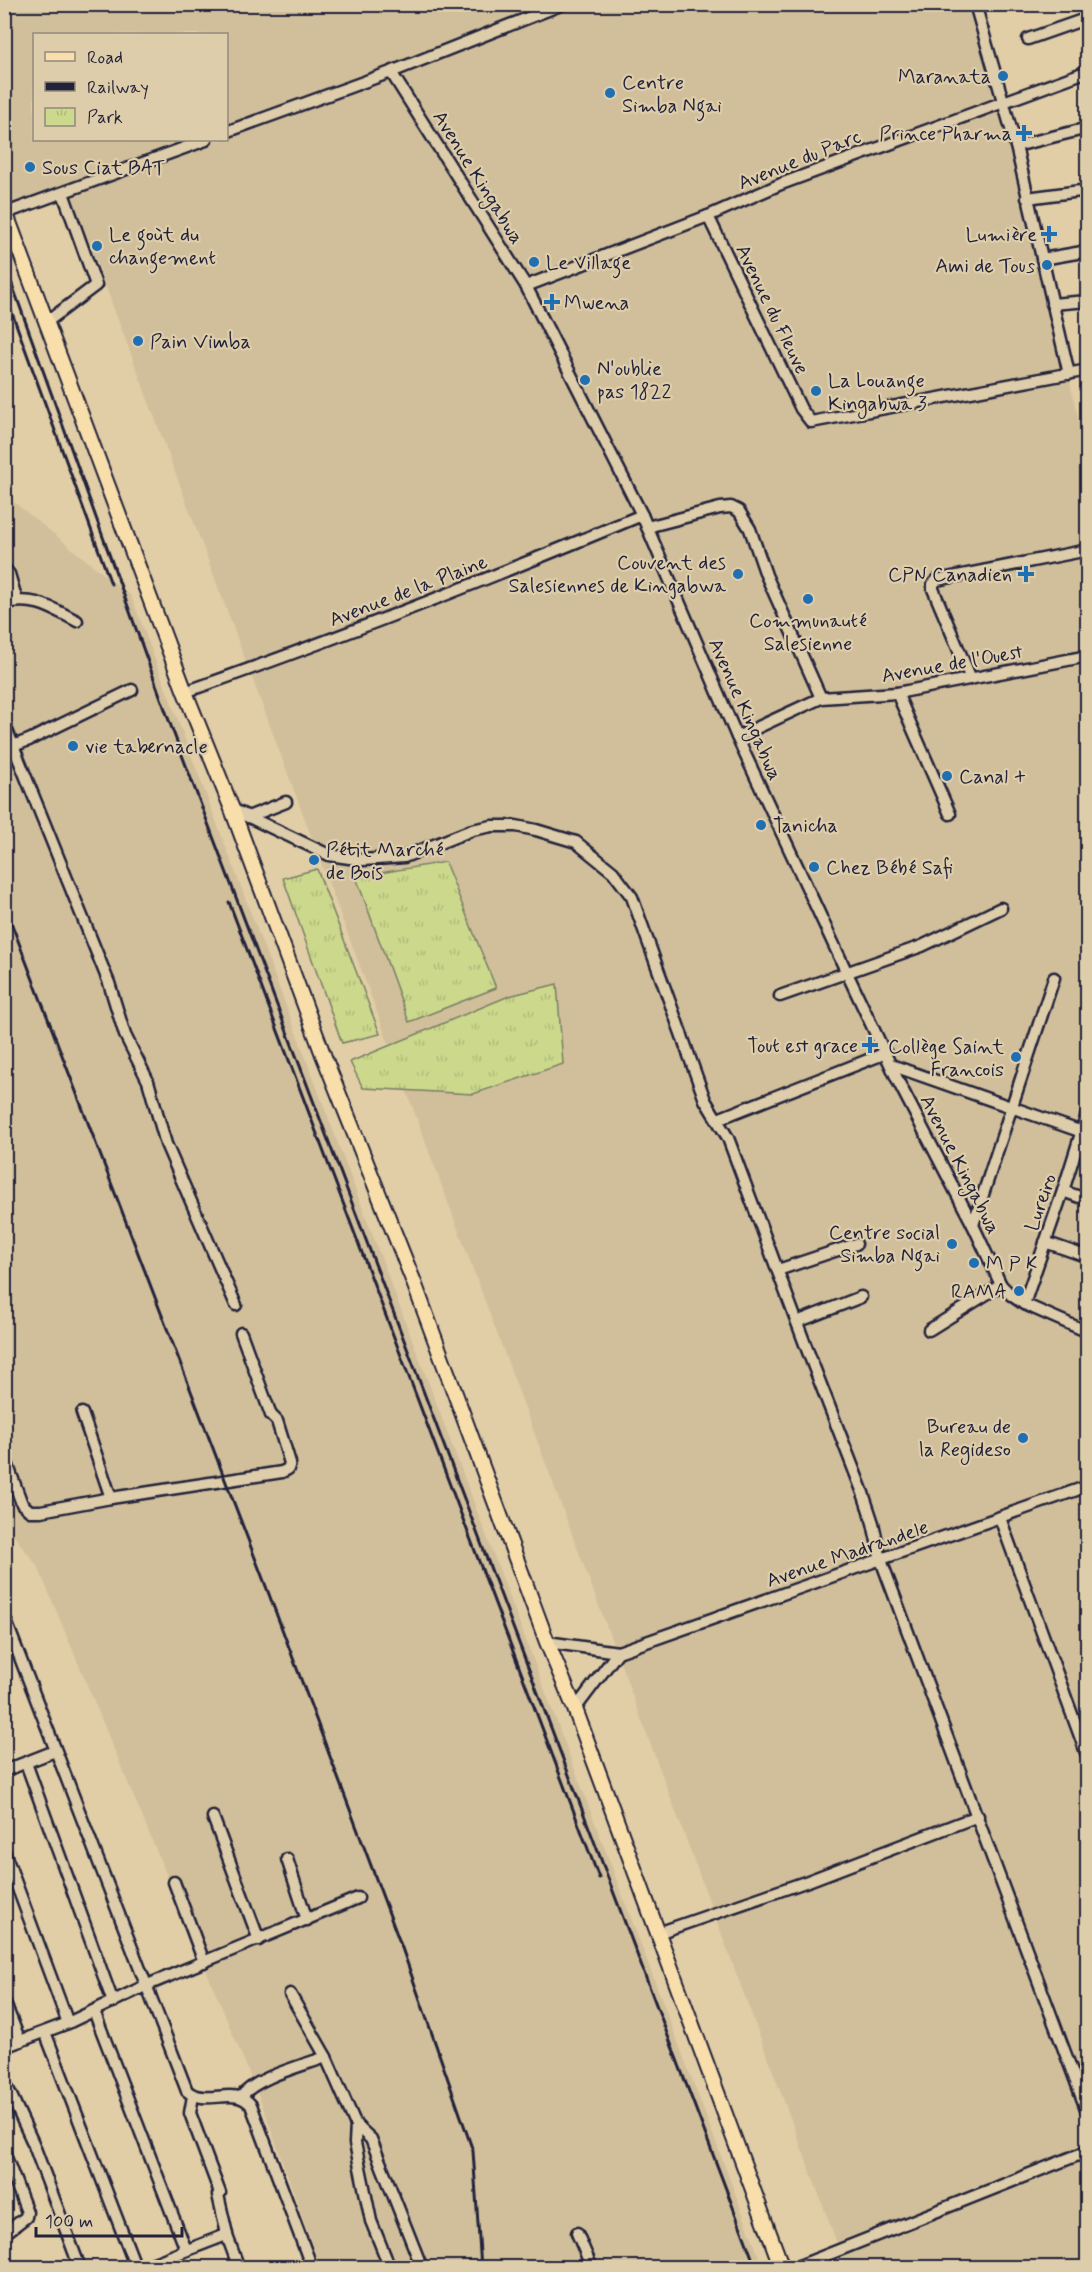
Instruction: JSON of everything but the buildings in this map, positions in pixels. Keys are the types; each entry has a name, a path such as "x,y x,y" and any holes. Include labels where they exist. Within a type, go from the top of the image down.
{"main road":[{"path":"5,211 324,1057 413,1280 782,2268"}],"street":[{"path":"228,131 391,72 563,4"},
{"path":"975,4 1016,146 1069,374"},
{"path":"1028,39 1088,18"},
{"name":"Avenue du Parc","path":"526,285 708,216 781,184 1088,71"},
{"name":"Avenue Kingabwa","path":"391,72 526,285 642,515 737,737 891,1065 1001,1285 1024,1304 1088,1332"},
{"path":"1016,146 1088,128"},
{"path":"5,211 63,193 203,141"},
{"path":"1027,198 1088,190"},
{"path":"48,321 96,285 63,193"},
{"name":"Avenue du Fleuve","path":"708,216 801,409 811,422 1088,370"},
{"path":"1042,259 1088,251"},
{"path":"1052,304 1088,301"},
{"path":"647,527 731,507 739,511 750,529 766,575 821,698"},
{"name":"Avenue de la Plaine","path":"185,692 424,604 642,515"},
{"path":"971,679 933,589 933,584 938,580 1088,550"},
{"path":"4,567 9,574 17,601"},
{"path":"4,603 36,601 77,621"},
{"name":"Avenue de l'Ouest","path":"737,737 821,698 897,693 1088,656"},
{"path":"13,746 29,741 132,690"},
{"path":"897,693 950,814"},
{"path":"4,723 109,983 125,1035 148,1081 166,1144 236,1305"},
{"path":"248,817 286,802"},
{"path":"232,809 329,855 363,860 404,857 472,830 516,825 576,842 613,872 632,897 705,1100 728,1138 863,1493 881,1560 1088,2114"},
{"path":"780,996 922,946 1001,908"},
{"path":"973,1225 1054,978"},
{"path":"718,1119 886,1053"},
{"path":"891,1065 1084,1133"},
{"name":"Lureiro","path":"1024,1304 1084,1133 1088,1111"},
{"path":"1063,1191 1088,1200"},
{"path":"1045,1242 1088,1257"},
{"path":"778,1270 856,1244"},
{"path":"929,1330 1001,1285"},
{"path":"797,1322 861,1298"},
{"path":"4,1455 22,1504 30,1511 282,1472 288,1469 290,1463 277,1421 271,1415 241,1333"},
{"path":"82,1413 111,1498"},
{"name":"Avenue Madrandele","path":"618,1652 1088,1486"},
{"path":"1000,1518 1088,1758"},
{"path":"4,1616 187,2091 193,2096 208,2099 241,2097 257,2084 326,2057"},
{"path":"547,1642 618,1652 575,1709"},
{"path":"4,1771 56,1751"},
{"path":"26,1763 113,2002"},
{"path":"658,1933 808,1881 978,1816"},
{"path":"213,1817 259,1940"},
{"path":"4,1851 68,2023"},
{"path":"287,1859 308,1920"},
{"path":"174,1882 204,1962"},
{"path":"4,2047 68,2023 145,1986 358,1898"},
{"path":"290,1994 326,2057 356,2125 371,2139 422,2268"},
{"path":"4,2001 20,2041"},
{"path":"94,2011 186,2250"},
{"path":"45,2032 136,2268"},
{"path":"4,2080 33,2143 80,2268"},
{"path":"193,2096 190,2114 220,2193 218,2195 227,2233 239,2268"},
{"path":"241,2097 251,2105 312,2268"},
{"path":"356,2125 355,2143 371,2222 390,2268"},
{"path":"794,2268 1088,2151"},
{"path":"4,2152 27,2212 26,2217 4,2234"},
{"path":"141,2268 169,2263 186,2250 227,2233"},
{"path":"577,2233 592,2268"}],"shaded area":[{"path":"5,5 979,5 1006,99 1082,435 1088,435 1087,2267 846,2267 70,191 16,211 5,179"},
{"path":"4,494 131,596 763,2267 320,2267 262,2104 38,1567 5,1524"}],"green space":[{"path":"445,862 496,988 409,1022 356,877"},
{"path":"317,869 380,1034 342,1043 283,878"},
{"path":"557,984 563,1064 473,1094 363,1088 350,1062 509,996"}],"railway":[{"path":"4,262 171,726 756,2268"},
{"path":"4,291 111,584"},
{"path":"229,902 599,1878"},
{"path":"4,904 267,1589 402,1948 473,2151 481,2268"}],"place":[{"name":"Maranata","path":"1003,76"},
{"name":"Centre Simba Ngai","path":"610,93"},
{"name":"Prince Pharma","path":"1024,133"},
{"name":"Sous Ciat BAT","path":"30,167"},
{"name":"Lumière","path":"1049,234"},
{"name":"Le goùt du changement","path":"97,246"},
{"name":"Le Village","path":"534,262"},
{"name":"Ami de Tous","path":"1047,265"},
{"name":"Mwena","path":"552,302"},
{"name":"Pain Vimba","path":"138,341"},
{"name":"N'oublie pas 1822","path":"585,380"},
{"name":"La Louange Kingabwa 3","path":"816,391"},
{"name":"Couvent des Salesiennes de Kingabwa","path":"738,574"},
{"name":"CPN Canadien","path":"1026,574"},
{"name":"Communauté Salesienne","path":"808,599"},
{"name":"vie tabernacle","path":"73,746"},
{"name":"Canal +","path":"947,776"},
{"name":"Tanicha","path":"761,825"},
{"name":"Pétit Marché de Bois","path":"314,860"},
{"name":"Chez Bébé Safi","path":"814,867"},
{"name":"Tout est grace","path":"870,1045"},
{"name":"Collège Saint Francois","path":"1016,1057"},
{"name":"Centre social Simba Ngai","path":"952,1244"},
{"name":"M P K","path":"974,1263"},
{"name":"RAMA","path":"1019,1291"},
{"name":"Bureau de la Regideso","path":"1023,1438"}]}
